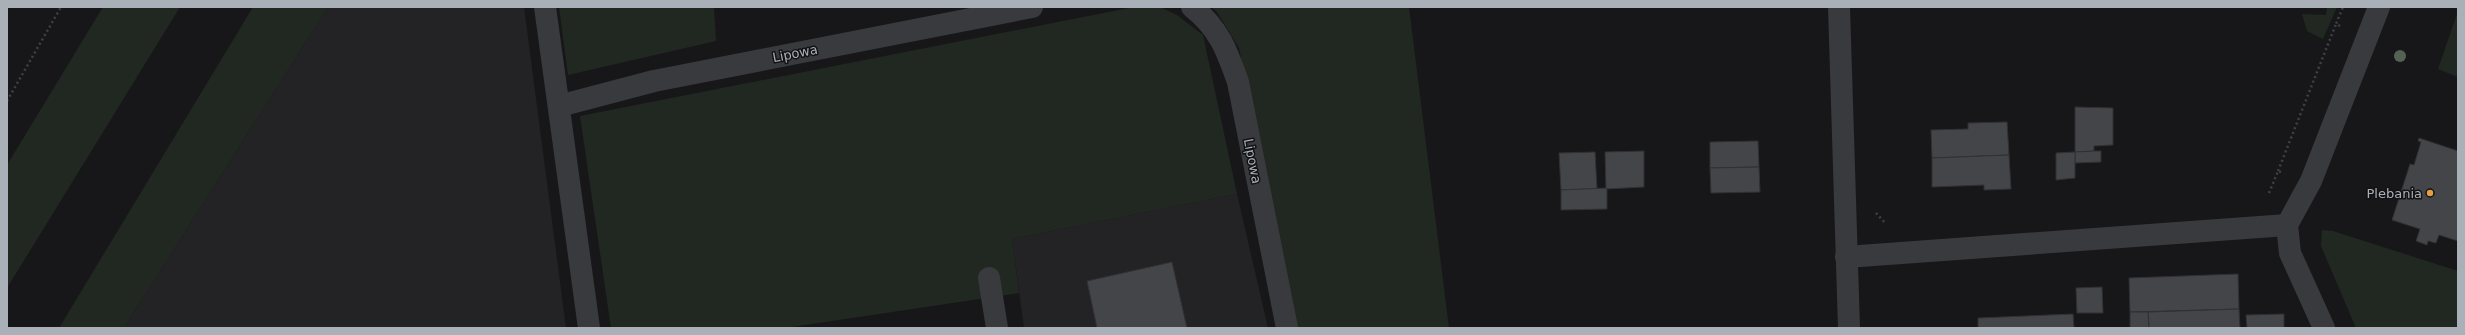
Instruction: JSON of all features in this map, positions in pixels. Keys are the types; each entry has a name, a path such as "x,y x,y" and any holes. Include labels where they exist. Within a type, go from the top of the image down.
{"street":[{"path":"545,7 589,328"},
{"name":"Lipowa","path":"559,106 654,81 1032,7"},
{"name":"Lipowa","path":"1192,7 1208,20 1225,47 1238,82 1287,328"},
{"path":"1839,7 1849,328"},
{"path":"2324,328 2290,253 2287,225 2310,181 2380,7"},
{"path":"1846,257 2287,225"},
{"path":"989,278 997,328"}],"path":[{"path":"7,101 61,7"},
{"path":"2278,171 2336,24"}],"shaded area":[{"path":"103,7 180,7 7,288 7,165"},
{"path":"253,7 328,7 124,328 59,328"},
{"path":"328,7 524,7 566,328 124,328"},
{"path":"559,7 714,7 716,41 568,75"},
{"path":"1134,7 1160,7 1177,15 1203,35 1237,194 1012,239 1019,293 785,328 611,328 580,116"},
{"path":"1211,7 1409,7 1449,328 1295,328 1239,48 1217,12"},
{"path":"2327,7 2337,7 2323,39 2307,31 2302,14 2326,15"},
{"path":"2458,11 2458,77 2438,69"},
{"path":"1237,194 1268,328 1024,328 1012,239"},
{"path":"2322,230 2333,231 2458,271 2458,328 2356,328 2321,246"}],"building":[{"path":"2075,107 2113,108 2113,145 2094,146 2094,151 2075,152"},
{"path":"2007,122 2009,155 1932,158 1931,130 1968,129 1968,123"},
{"name":"Plebania","path":"2419,138 2458,151 2458,241 2439,235 2436,243 2428,241 2427,245 2416,241 2420,229 2392,220 2410,164 2414,165 2421,142 2418,141"},
{"path":"1758,141 1759,167 1710,168 1710,142"},
{"path":"1644,151 1644,187 1606,189 1605,152"},
{"path":"2101,151 2101,162 2075,163 2075,152"},
{"path":"1595,152 1597,189 1561,190 1559,153"},
{"path":"2075,152 2075,178 2056,180 2056,153"},
{"path":"2009,155 2011,189 1984,190 1984,185 1932,187 1932,158"},
{"path":"1759,167 1760,192 1711,193 1710,168"},
{"path":"1607,188 1607,209 1561,210 1561,190"},
{"path":"1172,262 1187,328 1097,328 1087,281"},
{"path":"2238,274 2239,309 2130,312 2129,278"},
{"path":"2102,287 2103,313 2077,313 2076,288"},
{"path":"2239,309 2240,328 2149,328 2148,312"},
{"path":"2130,312 2148,312 2149,328 2130,328"},
{"path":"2073,314 2074,328 1978,328 1978,318"},
{"path":"2284,314 2284,328 2247,328 2246,315"}],"place":[{"name":"Plebania","path":"2430,193"}]}
